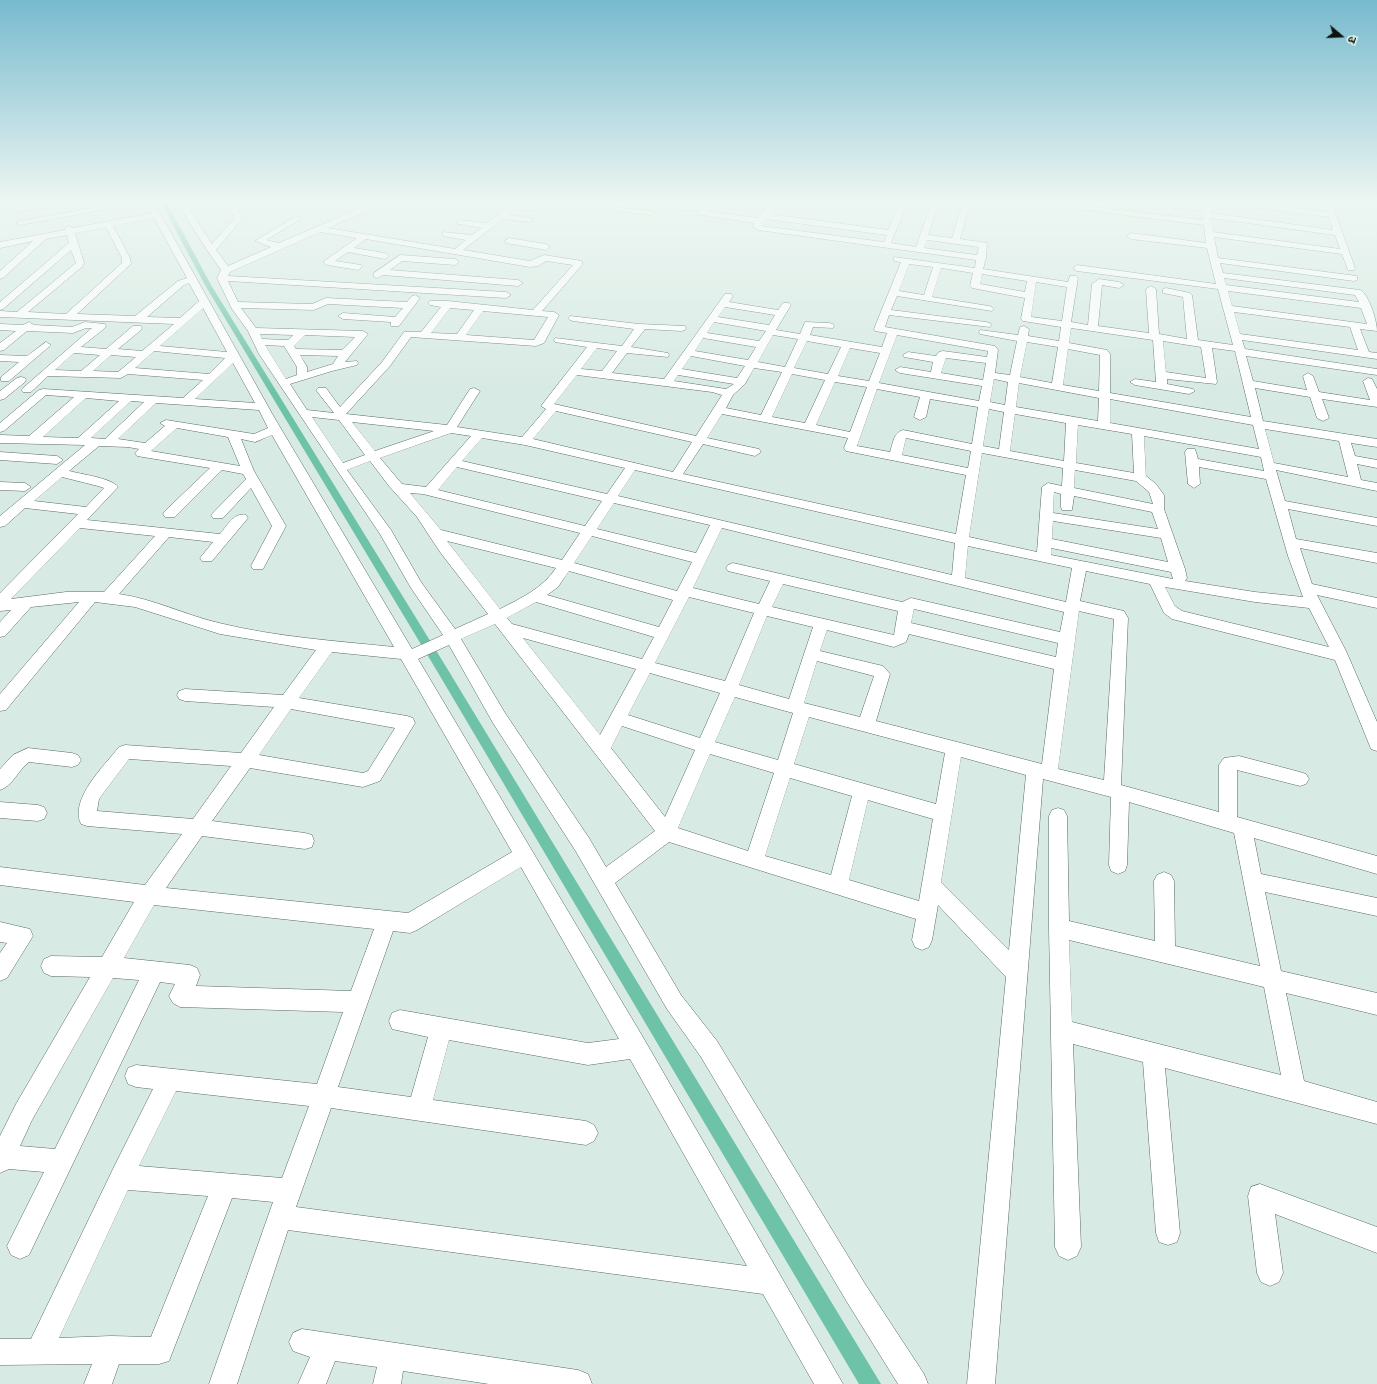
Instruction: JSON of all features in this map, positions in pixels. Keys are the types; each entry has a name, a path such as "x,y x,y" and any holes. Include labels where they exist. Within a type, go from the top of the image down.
{"street":[{"path":"0,276 11,266"},
{"path":"0,307 48,266"},
{"path":"20,314 80,266"},
{"path":"69,316 125,266"},
{"path":"197,266 210,283 236,305 256,337 264,354 283,383 340,468 386,532 416,585 444,640 546,788 674,1002 709,1049 914,1384"},
{"path":"211,266 210,283 234,356 262,407 412,654 524,855 829,1384"},
{"path":"2,379 21,380 42,377 82,375 115,376 122,374 183,321 210,283 243,266"},
{"path":"339,266 354,270 360,266"},
{"path":"362,287 390,266"},
{"path":"343,316 396,322 421,290 443,266"},
{"path":"536,312 577,266"},
{"path":"904,266 879,329 993,348 974,473 962,539 958,581"},
{"path":"927,299 938,266"},
{"path":"941,266 1072,286 1096,299"},
{"path":"980,266 974,285 979,288 1030,296"},
{"path":"1216,266 1249,384 1268,465 1291,542 1307,588 1340,656 1377,744"},
{"path":"1258,266 1354,278"},
{"path":"1077,268 1158,279 1226,298 1274,314 1375,328"},
{"path":"381,272 518,283"},
{"path":"1219,275 1357,292 1361,294 1375,328"},
{"path":"1132,276 1133,286"},
{"path":"1158,279 1155,289 1156,337 1162,387"},
{"path":"1004,454 1014,380 1032,280"},
{"path":"1093,328 1098,282 1155,289 1187,295 1193,342"},
{"path":"82,375 109,352 181,284 210,283 362,287 506,295"},
{"path":"1057,387 1072,286"},
{"path":"980,345 994,290"},
{"path":"894,293 989,309"},
{"path":"1226,298 1365,306"},
{"path":"1226,298 1345,314"},
{"path":"236,305 314,307 326,300 410,305"},
{"path":"667,383 725,300 784,309 741,382 736,389 728,393 719,410 676,476"},
{"path":"341,415 386,364 406,336 412,333 538,342 554,315 433,302"},
{"path":"425,334 448,304"},
{"path":"460,337 480,308"},
{"path":"886,312 985,329 1022,338 1103,352 1105,354 1104,426"},
{"path":"0,314 112,318 173,330"},
{"path":"1274,314 1279,335"},
{"path":"0,348 42,315"},
{"path":"112,318 71,350 27,390 262,407"},
{"path":"573,318 641,327 681,328"},
{"path":"712,319 804,337 886,350"},
{"path":"1026,319 1193,342 1377,372"},
{"path":"1313,319 1323,348"},
{"path":"0,327 73,330 85,325 101,326 183,321"},
{"path":"765,419 809,324 828,326"},
{"path":"1354,325 1365,354"},
{"path":"605,375 641,327"},
{"path":"256,337 304,331 363,334 345,353 336,367"},
{"path":"291,347 304,331"},
{"path":"893,332 850,446 852,449 974,473"},
{"path":"701,335 763,345"},
{"path":"1236,336 1279,335 1323,348 1377,356"},
{"path":"256,337 291,347 345,353"},
{"path":"559,340 664,355"},
{"path":"809,427 833,378 847,344"},
{"path":"1161,375 1212,382 1206,344"},
{"path":"2,379 30,359 46,345"},
{"path":"594,345 547,404 547,406 755,452"},
{"path":"291,347 302,367 302,377"},
{"path":"71,350 109,352 148,351 234,356"},
{"path":"688,353 1191,441 1268,465 1377,487"},
{"path":"935,376 939,360 944,354 990,361"},
{"path":"908,355 939,360"},
{"path":"185,402 234,356"},
{"path":"0,358 30,359"},
{"path":"283,383 352,363"},
{"path":"127,370 212,376"},
{"path":"900,370 935,376 989,380 1014,380 1344,439 1377,443"},
{"path":"574,371 667,383 728,393"},
{"path":"676,371 741,382"},
{"path":"1308,376 1323,418"},
{"path":"0,397 21,380"},
{"path":"1368,381 1377,403"},
{"path":"1135,382 1189,391"},
{"path":"1249,384 1377,403"},
{"path":"322,390 373,456 438,534 445,549 668,833 754,861 926,912"},
{"path":"340,468 450,428 474,391"},
{"path":"0,429 43,392"},
{"path":"920,417 926,394"},
{"path":"32,440 83,395"},
{"path":"80,442 128,398"},
{"path":"0,523 59,473 102,442 153,400"},
{"path":"525,441 554,408"},
{"path":"719,410 855,436"},
{"path":"304,413 341,415 450,428 525,441 1044,558 1181,585 1262,598 1314,603"},
{"path":"1068,508 1068,466 1072,420"},
{"path":"251,475 220,466 141,453 170,423 255,438 275,429"},
{"path":"1138,432 1140,478"},
{"path":"429,492 480,433"},
{"path":"233,434 251,475 279,526 258,566"},
{"path":"895,457 903,434 1068,466 1140,478 1152,485 1155,489 1160,506 1158,509 1178,569 1181,585"},
{"path":"0,439 128,442 148,447"},
{"path":"1344,439 1351,459 1356,482"},
{"path":"1191,441 1194,484"},
{"path":"0,456 57,460"},
{"path":"1351,459 1377,464"},
{"path":"455,462 958,581 1119,615 1121,618 1116,791 1118,865"},
{"path":"1192,462 1268,465"},
{"path":"170,514 220,466"},
{"path":"0,606 92,596 108,597 146,605 219,628 328,645 412,654 444,640 503,622 553,584 632,466"},
{"path":"0,602 112,487 102,483 59,473"},
{"path":"218,515 251,475"},
{"path":"0,486 25,487"},
{"path":"1044,558 1045,516 1048,487 1158,509"},
{"path":"399,488 429,492 700,559"},
{"path":"22,504 89,511"},
{"path":"1280,504 1377,522"},
{"path":"1045,516 1167,535"},
{"path":"207,558 241,518"},
{"path":"76,523 164,534 224,539"},
{"path":"602,748 663,634 718,523"},
{"path":"108,597 164,534"},
{"path":"438,534 682,594 763,609 896,641 901,638 906,608 908,604 911,603 1066,639"},
{"path":"1045,542 1178,569"},
{"path":"1291,542 1377,558"},
{"path":"981,1384 1018,974 1042,771 1064,665 1071,606 1080,564"},
{"path":"733,568 906,608"},
{"path":"602,881 668,833 763,609 778,578"},
{"path":"1155,580 1169,609 1177,615 1340,656"},
{"path":"1307,588 1377,603"},
{"path":"0,705 92,596"},
{"path":"535,597 663,634"},
{"path":"0,632 26,603"},
{"path":"503,622 645,666 798,708 1116,791 1377,865"},
{"path":"754,861 784,769 811,654 822,623"},
{"path":"904,627 1064,665"},
{"path":"62,1162 1,1159 24,1112 149,895 196,827 328,645"},
{"path":"811,654 876,670 882,674 866,726"},
{"path":"186,695 287,702 407,723 374,776 363,780 245,760 125,752 90,797 87,818 196,827 305,841"},
{"path":"617,718 705,746 942,814"},
{"path":"922,940 930,884 954,749"},
{"path":"0,783 16,762 24,756 72,760"},
{"path":"1295,1090 1253,881 1235,824 1228,765 1230,763 1239,763 1300,779"},
{"path":"838,886 862,791"},
{"path":"0,810 38,814"},
{"path":"1058,816 1059,928 1068,1247"},
{"path":"0,876 149,895 410,923 524,855"},
{"path":"1164,881 1165,953"},
{"path":"1253,881 1377,907"},
{"path":"930,884 1018,974"},
{"path":"223,1384 289,1190 387,920"},
{"path":"1059,928 1377,1004"},
{"path":"0,932 23,936 0,971"},
{"path":"51,966 107,967 154,973 190,975 180,996 357,1002"},
{"path":"20,1246 154,973"},
{"path":"400,1021 588,1054 636,1047"},
{"path":"419,1109 441,1028"},
{"path":"1062,1030 1295,1090 1377,1113"},
{"path":"1153,1054 1168,1233"},
{"path":"136,1076 324,1096 586,1133"},
{"path":"39,1352 121,1177 170,1080"},
{"path":"121,1177 289,1190"},
{"path":"0,1352 111,1349 159,1351 225,1185"},
{"path":"1270,1273 1260,1196 1377,1240"},
{"path":"280,1217 770,1282"},
{"path":"302,1342 578,1384"},
{"path":"312,1384 328,1346"},
{"path":"98,1384 111,1349"},
{"path":"387,1384 393,1356"}],"waterway":[{"path":"198,266 871,1384"}]}
